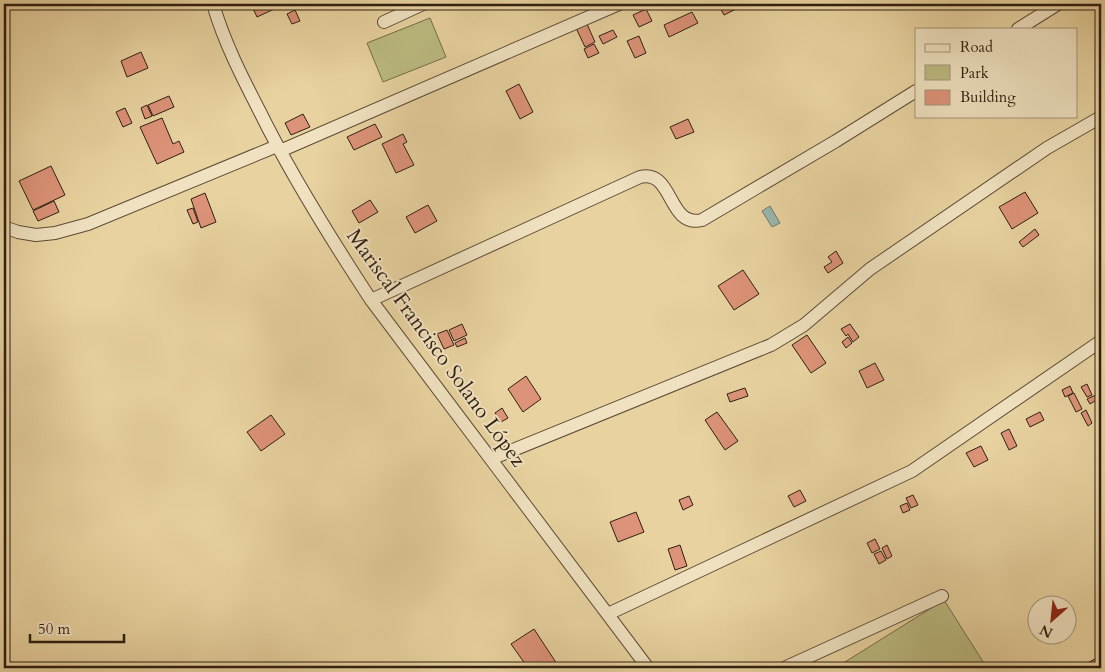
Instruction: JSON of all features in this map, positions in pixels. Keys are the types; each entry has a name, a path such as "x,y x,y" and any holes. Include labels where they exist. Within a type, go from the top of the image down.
{"street":[{"name":"Mariscal Francisco Solano López","path":"213,4 219,25 238,71 278,149 341,255 371,300 648,668"},
{"path":"384,22 423,4"},
{"path":"4,227 36,235 55,233 88,224 278,149 619,4"},
{"path":"1020,28 1058,4"},
{"path":"371,300 644,176 653,177 660,182 682,216 692,221 702,220 915,93"},
{"path":"492,459 771,345 804,325 870,269 1047,148 1101,117"},
{"path":"608,614 912,471 1101,341"},
{"path":"784,668 942,596"}],"green space":[{"path":"430,18 446,57 383,82 367,43"},
{"path":"944,600 987,668 837,667"}],"water":[{"path":"770,206 780,223 772,227 762,211"}],"building":[{"path":"251,4 285,4 257,17"},
{"path":"718,4 746,4 724,15"},
{"path":"646,9 652,21 639,27 633,15"},
{"path":"295,10 300,21 292,24 287,14"},
{"path":"692,12 698,23 669,37 664,25"},
{"path":"587,24 595,42 585,47 576,28"},
{"path":"613,30 617,37 603,44 599,36"},
{"path":"639,36 646,53 635,58 627,41"},
{"path":"594,44 599,53 588,58 584,49"},
{"path":"141,52 148,68 127,77 121,61"},
{"path":"519,84 533,112 520,119 506,91"},
{"path":"169,96 174,107 153,116 148,105"},
{"path":"147,105 152,116 145,119 141,108"},
{"path":"125,108 132,123 123,127 116,112"},
{"path":"303,114 310,127 291,135 285,123"},
{"path":"162,118 173,144 179,141 184,152 157,164 140,127"},
{"path":"688,119 694,132 676,139 670,127"},
{"path":"375,124 382,137 354,150 347,137"},
{"path":"403,134 407,142 403,144 414,165 396,173 382,144"},
{"path":"51,166 65,195 33,210 19,181"},
{"path":"1025,192 1038,213 1012,229 999,207"},
{"path":"205,193 216,222 201,228 191,199"},
{"path":"370,200 378,212 359,223 352,211"},
{"path":"54,201 59,212 38,221 33,211"},
{"path":"428,205 437,221 415,233 406,217"},
{"path":"193,208 198,222 193,224 187,210"},
{"path":"1035,229 1039,235 1023,247 1019,242"},
{"path":"836,251 843,263 828,273 824,267 832,262 828,257"},
{"path":"743,270 759,294 734,310 718,286"},
{"path":"462,324 467,335 454,341 449,330"},
{"path":"850,324 859,337 853,342 848,334 846,336 841,329"},
{"path":"447,330 454,345 444,349 437,334"},
{"path":"807,335 826,363 811,373 792,345"},
{"path":"848,337 852,343 846,348 842,342"},
{"path":"465,338 467,343 457,347 455,343"},
{"path":"875,363 884,380 867,388 859,371"},
{"path":"526,376 541,399 523,412 508,389"},
{"path":"1087,384 1092,395 1087,397 1081,387"},
{"path":"1070,386 1073,393 1065,397 1062,390"},
{"path":"745,388 748,396 730,402 727,394"},
{"path":"1074,393 1082,409 1076,412 1068,396"},
{"path":"1096,395 1098,399 1090,404 1087,399"},
{"path":"502,408 508,418 501,422 495,413"},
{"path":"1086,410 1092,423 1088,426 1081,413"},
{"path":"717,412 738,441 725,450 705,420"},
{"path":"1040,412 1044,420 1030,427 1026,419"},
{"path":"271,415 285,434 261,451 247,432"},
{"path":"1009,429 1017,446 1009,450 1001,433"},
{"path":"981,446 988,460 974,467 966,453"},
{"path":"800,490 806,501 794,507 788,496"},
{"path":"913,495 918,505 911,508 906,498"},
{"path":"689,496 693,505 683,510 679,500"},
{"path":"907,503 910,510 903,513 900,506"},
{"path":"636,512 644,532 618,542 610,522"},
{"path":"875,539 880,549 872,553 867,543"},
{"path":"680,545 687,566 675,570 668,549"},
{"path":"887,545 892,556 887,559 882,548"},
{"path":"881,551 886,560 879,564 874,554"},
{"path":"534,629 557,664 551,668 528,668 511,644"},
{"path":"1095,659 1101,668 1078,668"}]}
